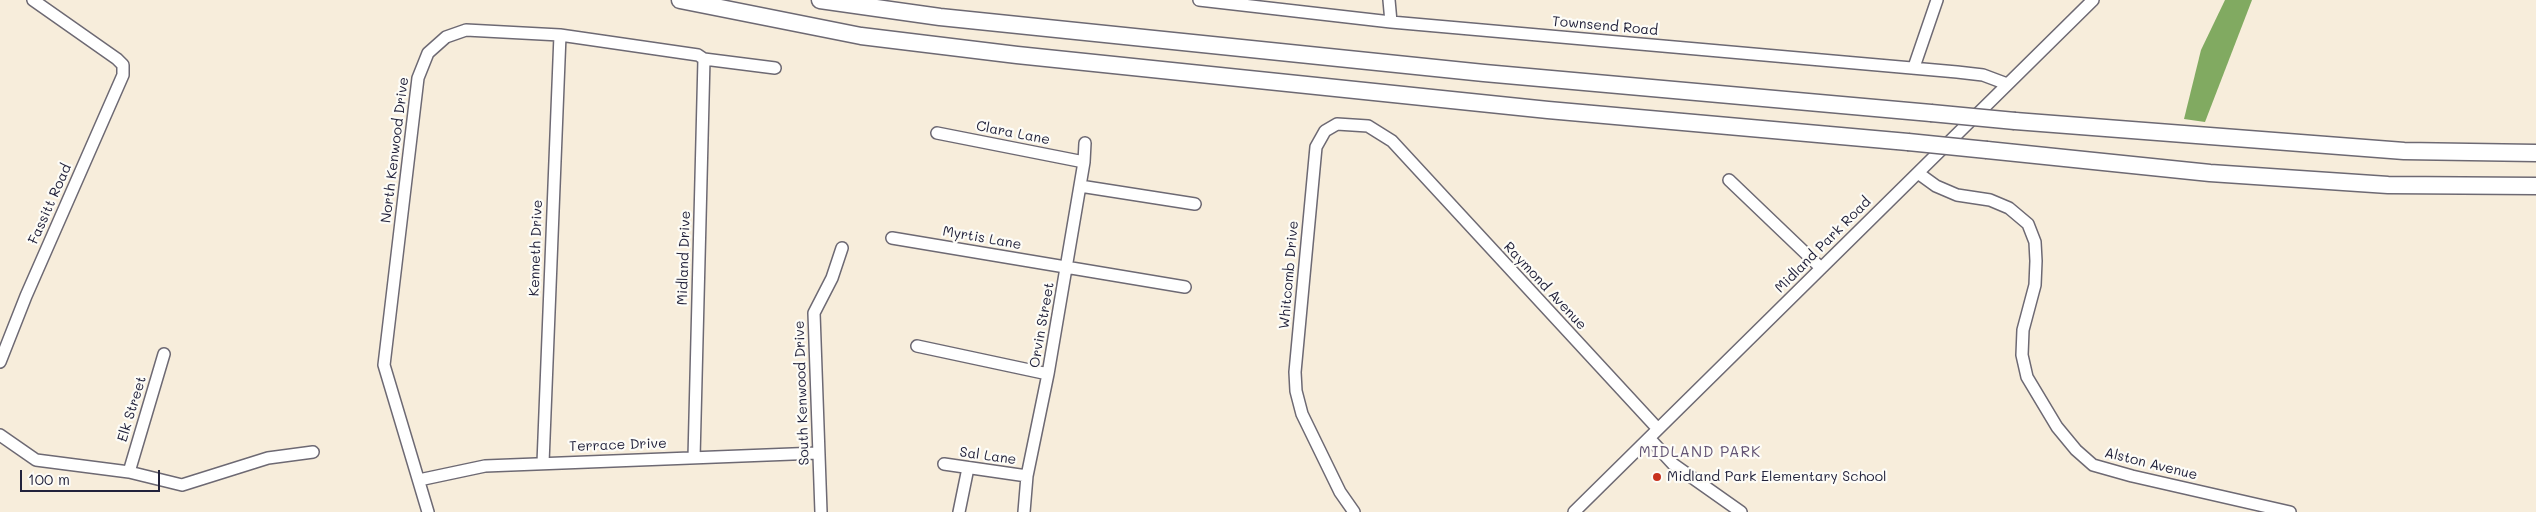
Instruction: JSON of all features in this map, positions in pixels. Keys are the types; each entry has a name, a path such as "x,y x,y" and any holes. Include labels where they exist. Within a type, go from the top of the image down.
{"highway":[{"path":"680,0 861,36 1017,55 1548,110 1908,142 2210,173 2388,185 2536,186"},
{"path":"820,0 940,17 1484,73 2015,121 2404,152 2536,153"}],"street":[{"name":"Fassitt Road","path":"0,362 26,296 123,75 123,65 117,59 33,0"},
{"name":"Townsend Road","path":"1199,0 1391,22 1914,67 1983,75 2007,84"},
{"path":"1389,0 1391,22"},
{"path":"1914,67 1937,0"},
{"name":"Midland Park Road","path":"1574,512 2093,0"},
{"name":"North Kenwood Drive","path":"428,512 384,364 418,78 428,53 446,37 466,30 560,35 698,54 704,59 775,68"},
{"name":"Kenneth Drive","path":"543,463 560,35"},
{"name":"Midland Drive","path":"694,458 704,59"},
{"name":"Whitcomb Drive","path":"1354,512 1340,492 1302,414 1296,391 1295,372 1316,147 1325,131 1337,124 1353,123 1368,126 1392,141 1412,162"},
{"name":"Clara Lane","path":"937,133 1084,162"},
{"name":"Orvin Street","path":"1024,512 1027,476 1067,268 1084,162 1085,143"},
{"name":"Raymond Avenue","path":"1412,162 1658,429"},
{"name":"Alston Avenue","path":"1918,173 1936,186 1957,195 1990,200 2008,208 2028,224 2035,242 2036,262 2035,284 2023,330 2022,355 2026,377 2057,427 2087,460 2093,465 2132,476 2290,512"},
{"path":"1729,180 1821,268"},
{"path":"1080,186 1195,204"},
{"name":"Myrtis Lane","path":"892,238 1185,287"},
{"name":"South Kenwood Drive","path":"821,512 814,313 832,278 842,248"},
{"path":"917,346 1048,374"},
{"name":"Elk Street","path":"129,472 164,354"},
{"path":"0,435 36,460 129,472 182,485 268,458 313,452"},
{"path":"1649,438 1673,464 1741,512"},
{"name":"Terrace Drive","path":"419,480 485,466 818,454"},
{"name":"Sal Lane","path":"944,464 1027,476"},
{"path":"960,512 968,468"}],"green space":[{"path":"2225,0 2252,0 2205,122 2184,119 2201,50"}],"place":[{"name":"Midland Park Elementary School","path":"1657,477"}],"district":[{"name":"MIDLAND PARK","path":"1700,452"}]}
